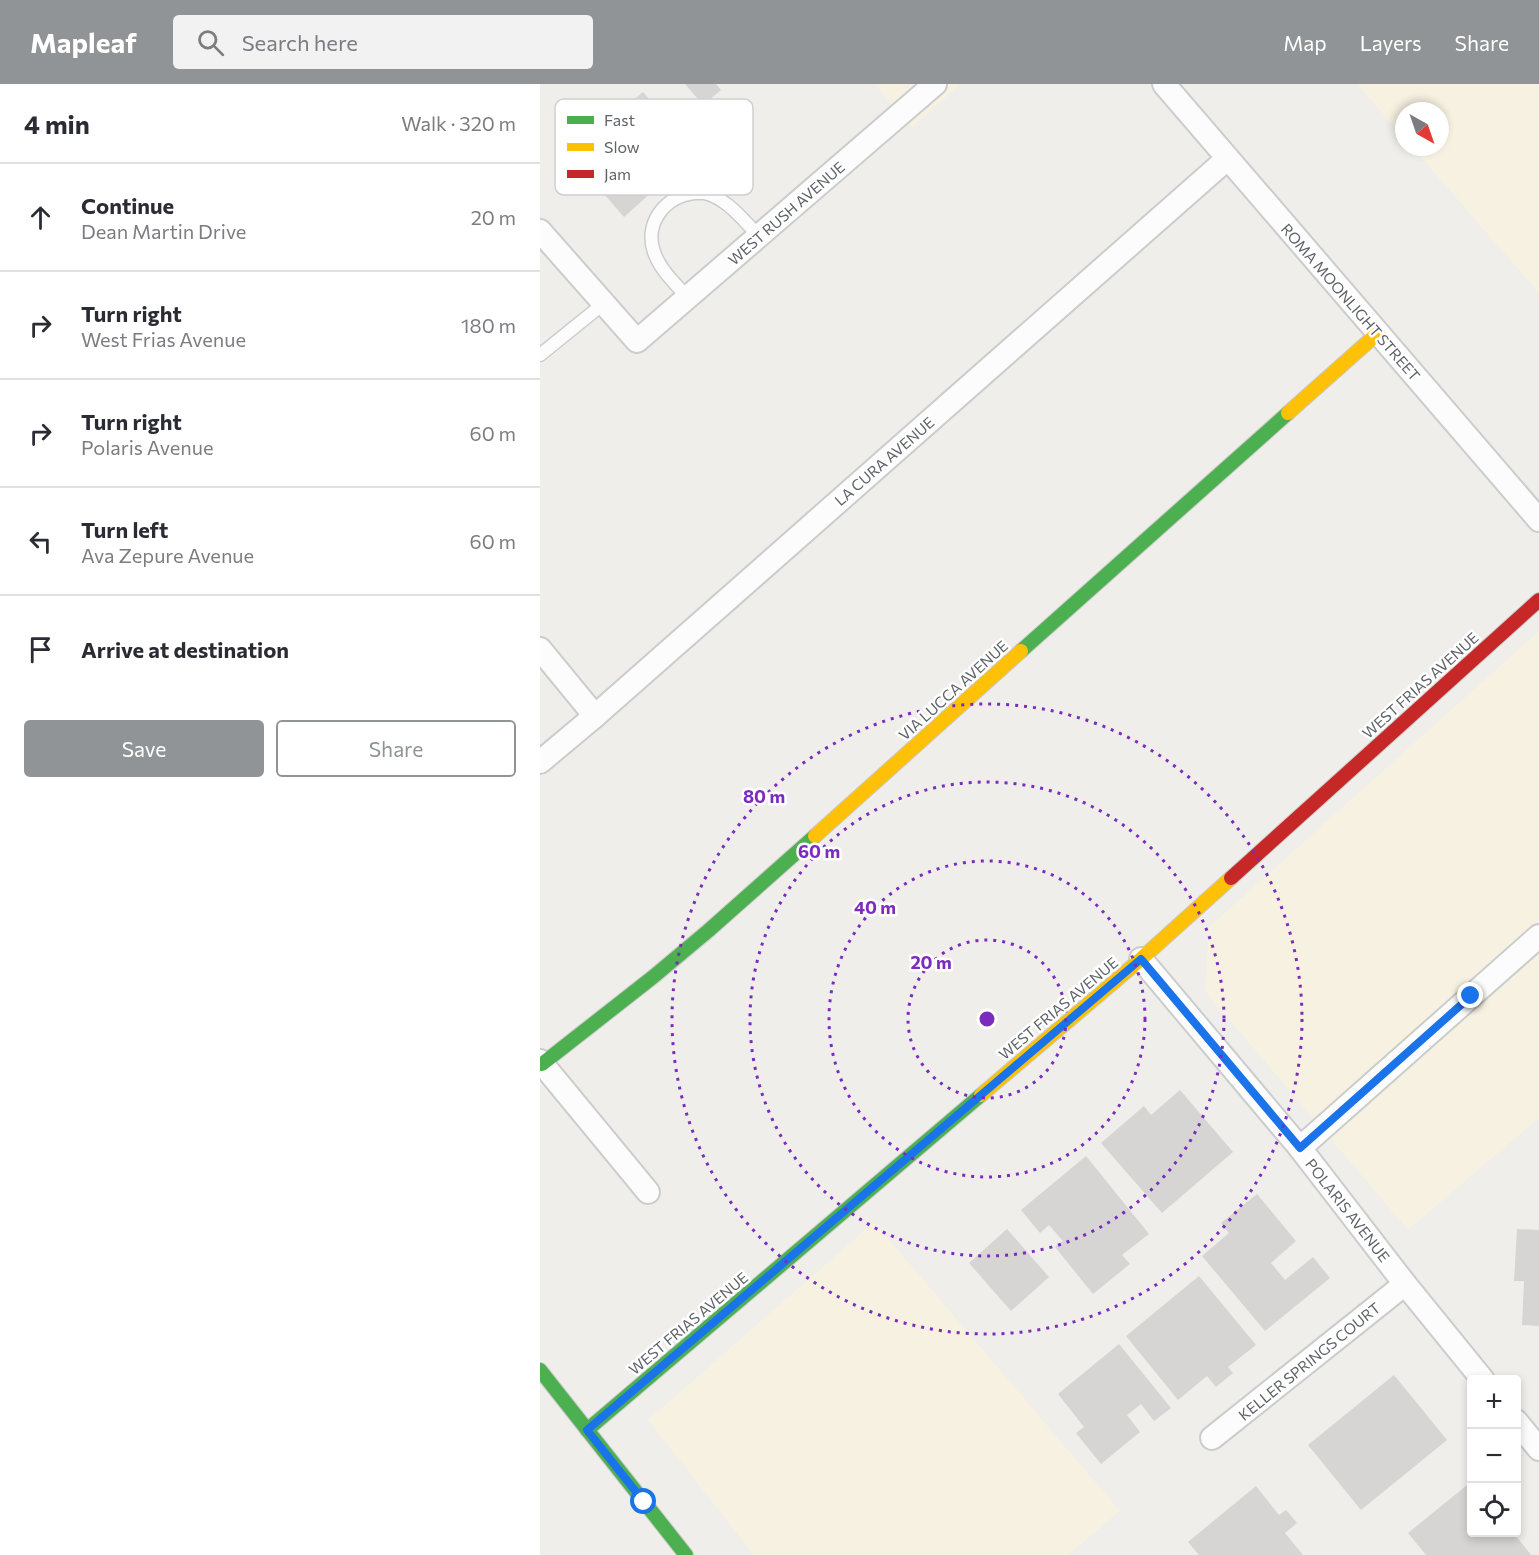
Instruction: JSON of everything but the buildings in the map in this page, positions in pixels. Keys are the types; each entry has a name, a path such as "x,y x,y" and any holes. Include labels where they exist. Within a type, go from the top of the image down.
{"street":[{"name":"WEST RUSH AVENUE","path":"603,304 637,341 935,84"},
{"name":"ROMA MOONLIGHT STREET","path":"1164,84 1539,520"},
{"name":"LA CURA AVENUE","path":"540,762 1227,159"},
{"path":"540,231 603,304"},
{"name":"VIA LUCCA AVENUE","path":"541,1062 653,977 708,931 1378,333"},
{"name":"WEST FRIAS AVENUE","path":"587,1430 1141,959 1539,600"},
{"path":"540,649 595,716"},
{"path":"1300,1148 1539,936"},
{"name":"POLARIS AVENUE","path":"1141,959 1300,1148 1479,1375"},
{"path":"541,1062 648,1192"},
{"name":"KELLER SPRINGS COURT","path":"1212,1438 1405,1284"},
{"path":"540,1370 686,1555"},
{"path":"1521,1427 1539,1449"}],"lane":[{"path":"683,195 670,201 658,214 653,229 652,244 661,266 687,297"},
{"path":"709,195 725,202 759,236"},
{"path":"540,355 603,304"}],"sand":[{"path":"875,84 961,84 911,128"},
{"path":"1357,84 1539,84 1539,293 1420,156 1449,156 1449,102 1395,102 1395,128"},
{"path":"1539,631 1539,1118 1408,1230 1205,991 1209,927"},
{"path":"874,1222 1120,1511 1068,1555 754,1555 648,1420"}],"traffic: fast":[{"path":"1021,651 1288,413"},
{"path":"542,1064 653,977 815,836"},
{"path":"587,1430 981,1095"},
{"path":"540,1370 686,1555"}],"traffic: slow":[{"path":"1288,413 1378,333"},
{"path":"815,836 1021,651"},
{"path":"981,1095 1141,959 1231,878"}],"traffic: jam":[{"path":"1231,878 1539,600"}],"route":[{"path":"644,1502 587,1430 1141,959 1300,1148 1471,996"}]}
